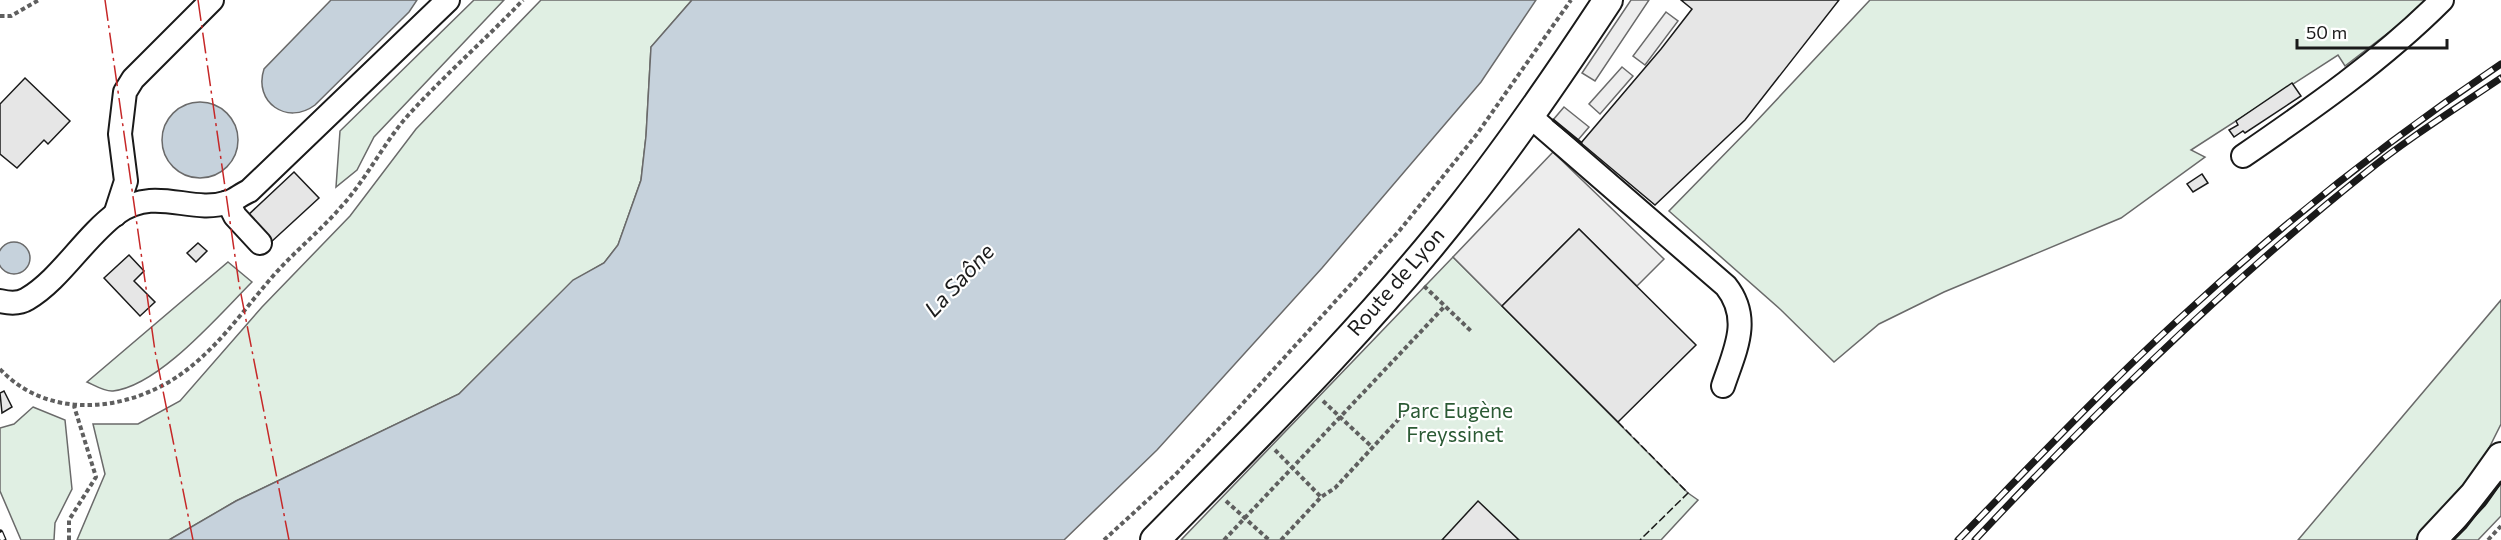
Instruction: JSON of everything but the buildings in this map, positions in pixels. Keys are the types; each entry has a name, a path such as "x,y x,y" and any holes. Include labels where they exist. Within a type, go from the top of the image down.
{"main road":[{"name":"Route de Lyon","path":"1155,540 1257,435 1419,258 1529,118 1608,0"},
{"path":"2432,540 2474,495 2501,457"}],"street":[{"path":"115,214 126,181 120,134 125,92 133,79 212,0"},
{"path":"0,301 8,303 25,301 115,214 136,202 161,200 208,205 228,202 249,191 448,0"},
{"path":"2243,156 2353,78 2403,38 2442,0"},
{"path":"1529,118 1539,124 1726,286 1734,297 1741,317 1739,340 1723,386"},
{"path":"228,202 235,216 260,243"}],"path":[{"path":"0,16 11,16 39,0"},
{"path":"0,369 38,396 58,404 74,406 126,400 170,382 194,365 215,344 280,268 340,208 405,119 523,0"},
{"path":"1104,540 1175,475 1400,231 1477,134 1571,0"},
{"path":"1423,284 1472,331"},
{"path":"1224,540 1445,306"},
{"path":"1320,398 1372,447"},
{"path":"69,540 69,520 96,477 74,406"},
{"path":"1281,540 1321,497 1335,488 1411,406"},
{"path":"1234,413 1321,497"},
{"path":"1224,498 1269,540"},
{"path":"2488,540 2501,526"}],"green space":[{"path":"474,0 504,0 374,137 357,170 336,187 340,131"},
{"path":"541,0 692,0 651,47 641,180 618,245 604,263 573,281 459,394 236,501 169,540 77,540 105,474 93,424 138,424 180,401 262,307 350,216 416,129"},
{"path":"1870,0 2431,0 2345,66 2338,55 2191,150 2205,157 2121,218 1944,292 1879,324 1834,362 1781,310 1669,211"},
{"name":"Parc Eugène Freyssinet","path":"1453,257 1688,493 1698,500 1661,540 1181,540"},
{"path":"228,262 252,282 187,347 168,363 131,386 110,391 87,382"},
{"path":"2501,300 2501,424 2484,458 2456,496 2415,540 2298,540"},
{"path":"33,407 65,420 72,489 55,523 54,540 21,540 0,491 0,428 14,424"},
{"path":"2501,482 2501,516 2478,540 2453,540 2465,528"}],"shaded area":[{"path":"1631,0 1649,0 1595,81 1582,73"},
{"path":"1666,12 1678,21 1645,65 1633,56"},
{"path":"1622,67 1633,76 1600,114 1589,104"},
{"path":"1564,107 1589,127 1578,140 1553,120"},
{"path":"1553,152 1664,259 1637,286 1579,229 1502,306 1453,257"}],"water":[{"path":"331,0 417,0 409,12 315,105 304,111 284,112 275,107 263,92 264,69"},
{"name":"La Saône","path":"692,0 1536,0 1481,82 1322,268 1157,450 1064,540 169,540 236,501 459,394 573,280 604,263 618,245 641,180 651,47"},
{"path":"200,102 215,105 227,113 235,125 238,140 235,155 227,167 215,175 200,178 185,175 173,167 165,155 162,140 165,125 173,113 185,105"},
{"path":"14,242 25,247 30,258 25,269 14,274 3,269 -2,258 3,247"}],"railway":[{"path":"1958,540 2101,394 2264,243 2380,150 2501,64"},
{"path":"1975,540 2115,396 2212,304 2312,216 2380,161 2501,78"},
{"path":"0,533 3,540"}],"fence":[{"path":"1618,422 1688,493 1640,540"}],"wall":[{"path":"1553,120 1581,143"},
{"path":"2453,540 2501,482"}],"power":[{"path":"105,0 155,351 193,540"},
{"path":"198,0 239,284 289,540"}]}
